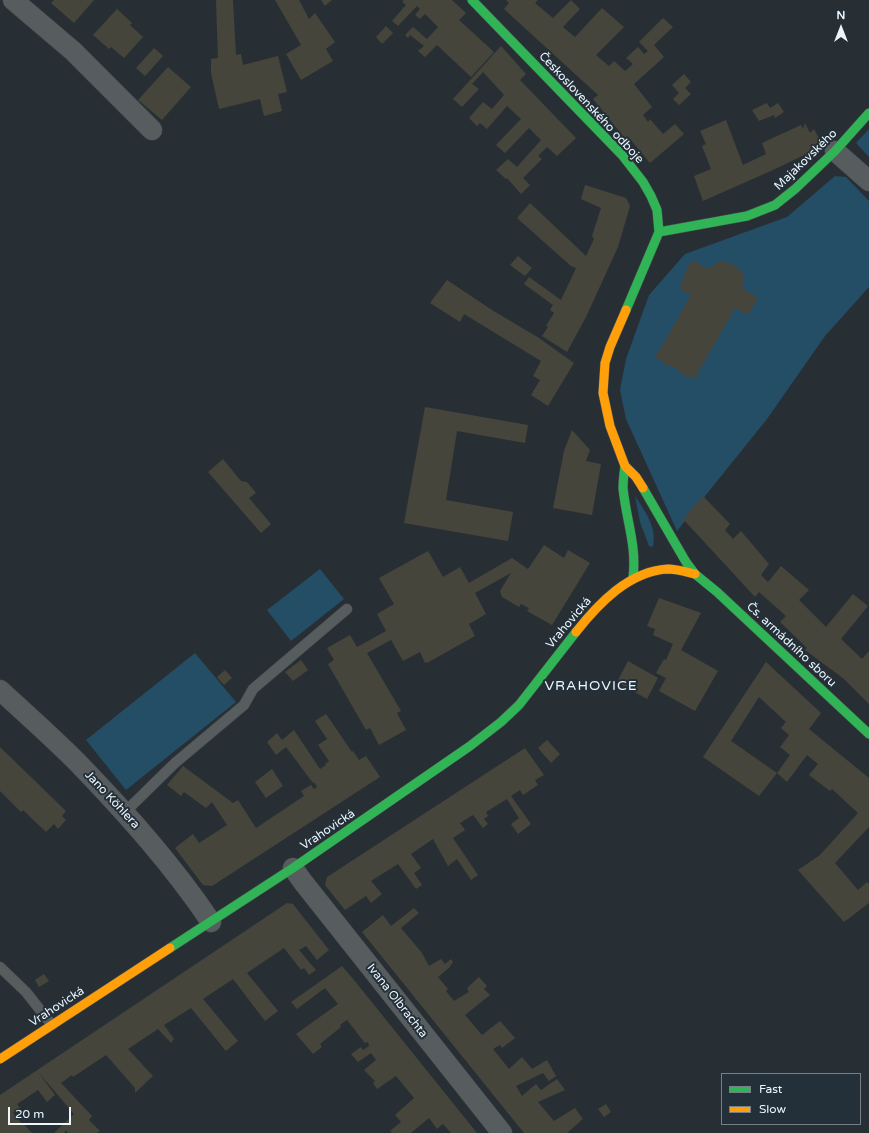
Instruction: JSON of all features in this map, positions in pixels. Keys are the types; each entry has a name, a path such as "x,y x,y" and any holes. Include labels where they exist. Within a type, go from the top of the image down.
{"street":[{"path":"13,0 73,51 152,130"},
{"name":"Československého odboje","path":"472,0 634,169 644,182 657,210 659,232 610,347 605,363 603,393 606,410 625,466 636,478 686,562 695,574"},
{"name":"Majakovského","path":"659,232 747,216 775,205 795,189 835,151 869,113"},
{"path":"835,151 869,181"},
{"path":"625,466 623,486 634,549 635,563 633,578"},
{"name":"Vrahovická","path":"0,1059 294,868 433,772 495,727 519,705 560,653 614,591 633,578 661,570 677,570 695,574"},
{"name":"Čs. armádního sboru","path":"695,574 717,592 869,734"},
{"name":"Jano Köhlera","path":"0,690 77,762 151,842 176,873 211,922"},
{"name":"Ivana Olbrachta","path":"294,868 303,882 502,1133"}],"lane":[{"path":"124,813 175,763 244,705 253,689 347,608"},
{"path":"0,967 26,992 52,1025"}],"shaded area":[{"path":"869,129 869,157 856,143"},
{"path":"835,176 846,177 869,201 869,287 825,336 767,419 677,531 626,419 620,390 626,359 649,295 685,254 787,217"},
{"path":"635,496 652,526 654,539 652,547 649,546 640,522"},
{"path":"320,569 344,599 291,641 267,610"},
{"path":"195,653 236,702 126,790 86,740"}],"building":[{"path":"54,0 94,0 74,23 51,3"},
{"path":"216,0 233,0 236,55 241,54 243,65 278,56 287,92 278,94 282,111 264,116 260,99 219,109 211,73 211,59 218,58"},
{"path":"275,0 299,0 309,19 315,13 335,42 326,49 333,61 301,80 286,54 301,45"},
{"path":"321,0 332,0 325,6"},
{"path":"404,0 452,0 466,13 459,20 494,52 471,77 437,45 425,57 418,51 424,46 410,35 408,38 405,35 413,27 427,39 438,27 425,14 420,19 415,15 420,9 417,6 398,26 392,21 406,5 402,2"},
{"path":"506,0 538,0 535,3 553,18 571,0 580,9 563,27 575,37 602,8 624,27 596,55 609,66 614,61 625,71 633,64 626,58 638,47 644,54 648,51 639,42 663,18 673,27 654,45 664,57 634,84 652,107 643,115 648,122 650,119 663,134 675,124 684,134 650,163 630,139 627,141 593,99 598,95 504,9 509,3"},
{"path":"117,9 132,23 130,25 143,37 124,58 111,47 109,49 93,35"},
{"path":"386,26 393,33 382,44 376,37"},
{"path":"501,46 526,74 520,80 576,138 557,156 547,147 538,156 542,159 523,178 530,185 521,194 507,178 506,179 496,170 508,159 517,167 541,140 529,128 505,153 496,145 521,119 507,106 487,129 480,123 477,126 469,118 483,102 492,109 504,95 483,72 472,84 479,89 462,107 453,99"},
{"path":"154,48 163,56 145,76 136,68"},
{"path":"168,67 191,87 162,120 138,100"},
{"path":"684,74 691,82 685,88 691,94 679,105 673,99 679,93 672,85"},
{"path":"767,103 770,108 778,103 784,112 775,118 774,115 759,121 752,110"},
{"path":"726,120 743,165 766,154 762,143 801,125 803,129 805,123 810,133 814,129 823,146 703,201 694,176 711,169 702,146 706,144 700,131"},
{"path":"585,185 626,198 630,206 618,247 586,317 567,352 542,336 554,313 550,310 553,305 524,284 529,277 561,300 576,268 571,266 517,218 530,203 586,256 594,239 592,236 601,208 581,199"},
{"path":"518,256 532,268 525,276 510,265"},
{"path":"691,261 694,261 709,269 718,262 725,262 733,265 741,271 744,276 742,288 758,298 748,315 735,308 694,380 687,374 685,377 681,374 681,372 673,367 663,364 664,361 655,358 691,295 679,288 684,280 683,277"},
{"path":"447,280 492,310 539,338 574,363 548,406 531,395 540,380 533,376 541,361 464,314 460,322 430,303"},
{"path":"425,407 528,425 525,443 457,431 446,500 513,512 508,541 404,523"},
{"path":"572,430 590,450 586,461 601,464 592,515 553,508 564,451"},
{"path":"223,459 241,481 247,482 256,493 249,498 271,524 261,533 208,472"},
{"path":"703,496 730,524 725,530 733,539 741,531 769,564 761,575 768,582 781,566 809,590 799,600 826,627 853,594 868,606 841,639 862,659 869,651 869,704 844,679 805,650 807,648 780,622 786,616 759,592 755,597 683,519"},
{"path":"544,545 564,558 568,550 590,563 552,625 527,611 529,608 521,604 519,607 502,597 500,591 511,573 475,593 486,614 469,624 475,636 427,663 425,663 420,652 403,661 391,640 367,653 401,711 397,713 406,730 379,745 370,728 366,730 328,664 334,660 327,648 350,635 357,647 386,631 377,614 394,604 379,578 428,551 443,577 460,567 469,583 512,558 528,569"},
{"path":"659,598 701,613 681,650 718,671 695,711 659,691 666,678 656,673 664,659 666,660 673,644 653,635 655,629 647,626"},
{"path":"301,660 308,670 293,681 285,672"},
{"path":"628,661 658,678 647,699 617,682"},
{"path":"766,662 821,713 809,729 869,778 869,827 835,863 858,890 867,882 869,884 869,903 844,922 798,870 820,855 858,813 832,789 830,791 809,775 818,764 807,755 787,782 777,773 759,796 703,757","holes":["759,697 786,722 781,728 789,735 780,747 790,755 777,773 731,741"]},
{"path":"225,670 232,678 224,685 217,677"},
{"path":"326,714 352,752 353,751 359,760 366,756 380,777 212,886 203,885 175,848 193,834 199,843 227,825 212,802 206,808 184,792 181,796 167,785 183,766 233,803 238,800 256,828 304,796 301,791 311,785 314,789 317,787 286,747 276,755 267,742 277,733 282,740 294,730 320,769 329,761 318,745 327,739 315,721"},
{"path":"547,740 560,754 551,763 538,748"},
{"path":"0,747 66,811 62,816 66,820 58,829 54,824 46,832 23,810 21,812 0,791"},
{"path":"525,748 544,775 535,780 538,785 523,795 520,790 511,796 531,824 518,834 511,824 519,818 507,799 486,812 488,816 484,819 488,824 483,828 473,815 460,823 465,830 453,838 478,875 471,880 457,859 448,866 433,839 411,854 421,868 414,873 422,885 416,889 398,864 371,881 382,894 371,903 366,896 345,910 325,885 327,877"},
{"path":"272,769 283,786 266,798 255,782"},
{"path":"287,903 293,904 329,950 317,960 306,946 299,950 316,970 309,975 304,968 301,970 284,948 247,973 278,1011 265,1021 233,979 203,999 238,1041 226,1051 191,1008 164,1025 174,1039 171,1043 158,1029 128,1049 153,1076 135,1093 135,1088 106,1055 73,1077 72,1075 61,1083 92,1116 89,1120 100,1131 97,1133 68,1133 66,1130 64,1133 54,1133 74,1114 39,1073 55,1095 47,1102 38,1090 17,1104 20,1108 13,1113 32,1133 0,1133 0,1095"},
{"path":"414,908 419,913 401,928 422,953 429,966 441,959 445,964 451,959 453,962 449,968 438,977 448,989 446,991 454,1001 469,992 467,988 479,977 487,986 484,989 490,995 465,1015 482,1035 500,1021 515,1038 502,1048 500,1045 493,1049 509,1069 522,1057 532,1069 547,1060 556,1076 549,1081 543,1073 516,1086 522,1096 536,1084 541,1090 557,1079 565,1090 538,1102 554,1121 575,1108 583,1119 567,1133 524,1133 362,932 383,915 391,926"},
{"path":"342,966 477,1133 451,1133 443,1124 437,1129 429,1118 411,1133 392,1133 390,1131 401,1122 395,1115 414,1098 396,1076 377,1089 373,1083 375,1081 364,1070 376,1060 371,1053 358,1062 351,1054 361,1047 363,1050 369,1046 368,1042 365,1043 347,1020 340,1025 341,1027 320,1044 322,1047 313,1054 296,1034 338,1004 325,988 297,1009 291,1002"},
{"path":"44,974 49,981 39,987 35,980"},
{"path":"606,1104 611,1112 604,1117 598,1109"}],"traffic: fast":[{"path":"472,0 622,155 643,182 651,196 657,210 659,232 626,310"},
{"path":"659,232 747,216 775,205 795,189 835,151 869,113"},
{"path":"625,466 623,488 634,555 633,578"},
{"path":"643,488 686,562 695,574 717,592 869,734"},
{"path":"170,948 293,868 470,746 501,722 519,705 576,632"}],"traffic: slow":[{"path":"626,310 610,347 605,363 603,393 610,426 625,466 636,477 643,488"},
{"path":"576,632 604,600 628,582 640,576 654,571 668,569 695,574"},
{"path":"0,1059 170,948"}],"district":[{"name":"VRAHOVICE","path":"591,686"}]}
